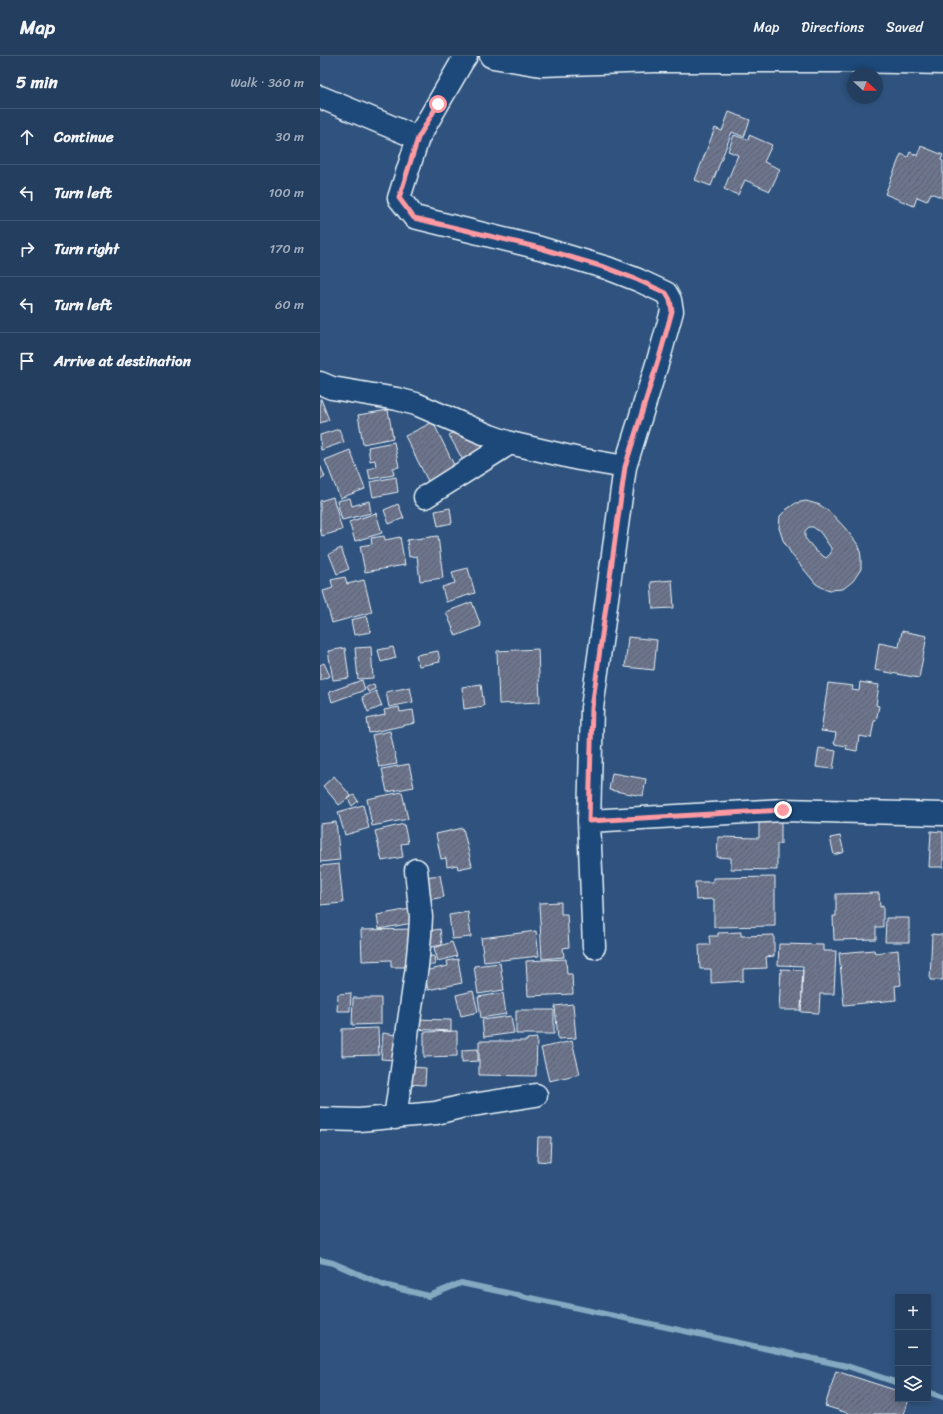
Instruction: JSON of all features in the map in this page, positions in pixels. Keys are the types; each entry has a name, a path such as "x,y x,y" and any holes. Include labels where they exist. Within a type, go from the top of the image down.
{"street":[{"path":"466,56 418,138 399,198 414,218 540,248 614,270 666,293 670,300 672,311 625,467 592,708 589,821 594,947"},
{"path":"491,56 541,65 654,61 851,61 915,59 943,63"},
{"path":"320,97 418,138"},
{"path":"320,383 332,388 397,398 416,404 510,443 579,459 625,467"},
{"path":"425,497 510,443"},
{"path":"589,821 783,810 943,814"},
{"path":"395,1118 417,966 420,935 421,917 416,870"},
{"path":"320,1119 359,1120 395,1118 436,1113 460,1107 536,1094"}],"building":[{"path":"729,112 750,120 744,137 732,132 711,186 695,180 715,128 722,131"},
{"path":"734,135 748,140 749,135 772,145 764,162 780,169 770,191 745,180 738,195 724,189 738,155 728,151"},
{"path":"921,146 943,155 941,160 943,161 943,198 931,193 927,201 917,197 914,206 885,194 901,154 908,157 910,152 918,156"},
{"path":"320,399 329,420 320,423"},
{"path":"388,410 393,438 363,444 358,415"},
{"path":"433,422 456,469 429,483 405,436"},
{"path":"339,429 344,442 321,450 320,435"},
{"path":"458,430 470,434 475,443 481,440 488,452 465,464 449,435"},
{"path":"394,442 399,467 393,468 394,475 370,479 368,469 376,467 375,460 370,461 368,447"},
{"path":"350,450 365,489 340,498 325,460"},
{"path":"320,465 325,477 320,480"},
{"path":"396,477 398,492 373,497 370,482"},
{"path":"333,497 342,530 322,536 320,529 320,501"},
{"path":"350,498 352,506 369,501 371,513 342,520 337,501"},
{"path":"806,501 820,505 831,513 859,546 861,569 853,581 843,589 830,590 816,584 792,555 783,540 779,528 780,516 796,503","holes":["809,527 813,527 820,532 831,548 831,553 826,558 816,551 805,538 805,531"]},
{"path":"398,504 404,518 389,524 384,510"},
{"path":"450,508 452,523 438,526 435,511"},
{"path":"376,513 382,533 355,541 349,522"},
{"path":"384,536 385,540 400,537 405,565 365,572 360,546 372,544 371,538"},
{"path":"438,536 443,578 420,581 417,556 409,557 407,540"},
{"path":"341,548 349,569 337,574 329,554"},
{"path":"468,568 475,593 446,602 442,587 455,583 452,572"},
{"path":"345,577 347,584 364,580 372,612 332,623 323,591 333,588 331,580"},
{"path":"672,580 674,608 653,609 651,582"},
{"path":"472,602 481,626 456,636 446,612"},
{"path":"367,616 371,632 354,635 351,620"},
{"path":"902,631 927,636 919,678 875,670 879,643 899,647"},
{"path":"628,637 657,640 654,670 625,667"},
{"path":"371,647 373,678 358,679 355,648"},
{"path":"393,647 396,658 381,662 378,650"},
{"path":"345,648 349,678 333,680 328,651"},
{"path":"538,649 540,702 499,704 497,651"},
{"path":"438,651 440,662 419,666 416,655"},
{"path":"324,663 330,676 320,680 320,665"},
{"path":"362,680 365,690 332,702 329,692"},
{"path":"860,682 879,685 876,705 879,706 876,721 874,721 871,738 859,736 857,751 846,749 847,746 834,744 836,733 821,731 828,683 853,686 852,690 859,691"},
{"path":"374,684 375,689 368,692 366,687"},
{"path":"481,684 484,706 464,709 462,687"},
{"path":"410,687 413,702 389,707 386,692"},
{"path":"376,691 382,706 368,712 362,697"},
{"path":"399,707 400,712 413,710 415,723 369,733 367,719 385,715 384,710"},
{"path":"390,731 397,764 379,767 372,735"},
{"path":"819,748 836,751 833,769 816,767"},
{"path":"409,764 414,787 387,792 382,769"},
{"path":"612,773 646,779 643,796 609,790"},
{"path":"334,776 351,796 339,805 323,786"},
{"path":"402,792 408,819 372,826 367,799"},
{"path":"354,795 358,801 352,806 348,799"},
{"path":"363,805 369,828 345,835 338,812"},
{"path":"759,819 781,819 781,844 777,844 777,870 731,869 731,858 717,857 718,837 759,838"},
{"path":"336,822 340,860 320,862 320,824"},
{"path":"404,824 408,843 401,844 403,857 382,861 375,831"},
{"path":"463,828 472,866 458,869 457,865 447,867 446,858 441,859 436,834"},
{"path":"931,831 943,832 943,867 929,867"},
{"path":"840,836 844,852 834,855 830,838"},
{"path":"339,864 343,903 320,905 320,866"},
{"path":"440,875 444,897 427,900 424,877"},
{"path":"775,877 775,926 714,927 714,899 696,900 695,882 713,882 713,878"},
{"path":"879,893 880,907 883,906 883,927 876,927 876,939 834,940 833,916 836,916 836,894"},
{"path":"561,902 561,914 567,914 569,947 563,948 564,957 542,959 539,903"},
{"path":"416,908 418,922 379,929 377,915"},
{"path":"468,912 471,937 452,939 449,915"},
{"path":"886,918 909,918 909,942 885,942"},
{"path":"415,929 410,967 391,967 391,960 362,961 361,930"},
{"path":"440,929 442,945 426,948 423,932"},
{"path":"536,931 539,956 484,962 481,938"},
{"path":"741,932 741,936 774,935 774,956 766,957 767,968 743,969 743,981 711,983 711,969 700,969 699,945 710,945 709,936 718,936 718,933"},
{"path":"932,934 943,935 943,980 930,980"},
{"path":"452,942 457,956 438,961 434,948"},
{"path":"779,944 823,945 823,951 836,951 834,994 820,994 819,1013 801,1012 803,966 778,965"},
{"path":"874,950 875,953 898,950 901,985 895,986 896,1000 844,1005 839,953"},
{"path":"434,956 435,965 425,965 425,957"},
{"path":"458,959 462,983 428,990 424,971 448,966 447,961"},
{"path":"566,959 567,974 572,974 573,994 528,996 526,961"},
{"path":"500,963 504,990 478,994 474,966"},
{"path":"781,969 803,970 801,1010 779,1010"},
{"path":"473,991 478,1012 461,1016 456,995"},
{"path":"351,993 350,1011 337,1011 338,994"},
{"path":"503,993 506,1014 481,1018 478,997"},
{"path":"353,998 381,998 381,1024 352,1025"},
{"path":"573,1004 576,1038 558,1039 555,1006"},
{"path":"516,1010 554,1010 554,1034 516,1034"},
{"path":"511,1016 514,1033 484,1037 482,1020"},
{"path":"414,1019 451,1020 451,1031 413,1029"},
{"path":"378,1028 379,1055 342,1056 342,1029"},
{"path":"457,1031 457,1056 424,1057 424,1032"},
{"path":"383,1033 396,1035 394,1060 381,1059"},
{"path":"537,1038 536,1076 479,1075 479,1041 527,1041 527,1039"},
{"path":"572,1041 580,1074 549,1081 541,1048"},
{"path":"478,1049 478,1061 462,1062 462,1050"},
{"path":"409,1067 426,1068 425,1085 409,1084"},
{"path":"538,1137 551,1137 550,1162 537,1161"},
{"path":"836,1371 895,1390 895,1402 908,1402 904,1414 851,1414 825,1406"}],"waterway":[{"path":"320,1260 333,1263 384,1285 429,1296 461,1283 847,1366 895,1382"},
{"path":"931,1393 943,1397"}],"route":[{"path":"438,104 418,138 399,198 414,218 540,248 607,268 666,293 670,300 672,311 625,467 592,708 589,821 783,810"}]}
